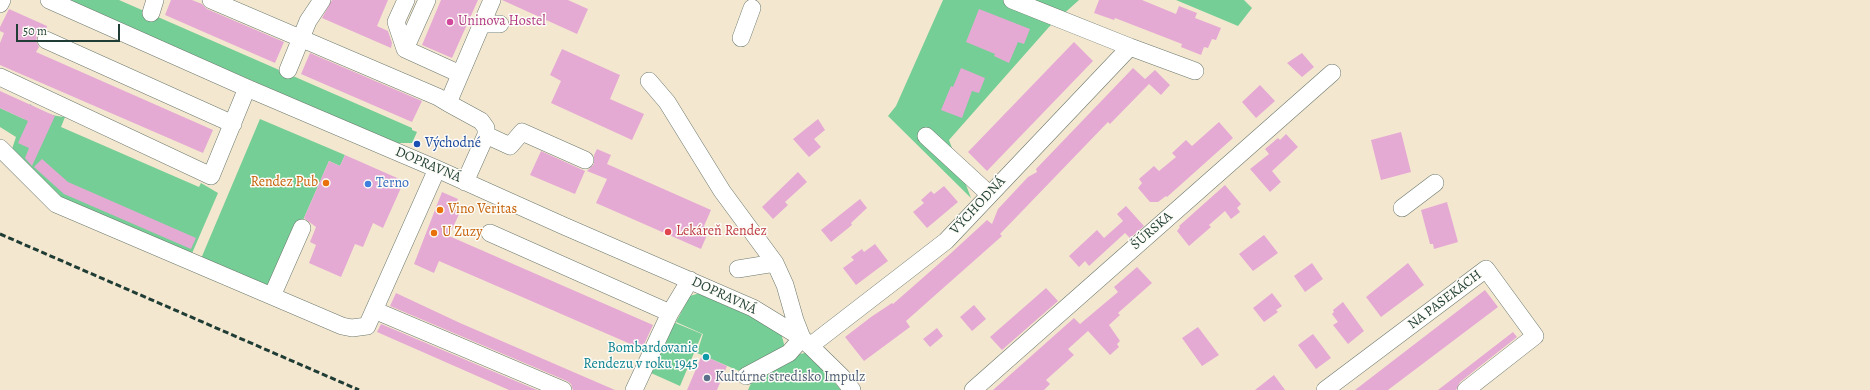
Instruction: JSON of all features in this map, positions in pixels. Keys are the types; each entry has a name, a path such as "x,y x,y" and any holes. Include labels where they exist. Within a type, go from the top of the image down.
{"street":[{"path":"0,4 2,0"},
{"name":"DOPRAVNÁ","path":"49,0 247,88 437,169 753,308 806,342"},
{"path":"211,0 433,94 482,121 486,128 486,135 465,182"},
{"path":"288,70 308,21 322,0"},
{"path":"406,0 396,22 405,49 460,74"},
{"path":"405,49 427,0"},
{"path":"448,103 492,0"},
{"path":"1012,0 1195,71"},
{"path":"741,38 752,8"},
{"path":"482,24 500,24"},
{"path":"46,40 233,124"},
{"name":"VÝCHODNÁ","path":"746,376 806,342 946,241 1130,47"},
{"name":"ŠÚRSKA","path":"973,390 1332,73"},
{"path":"0,77 211,176 247,88"},
{"path":"650,81 667,102 722,191 775,263 785,285 795,320 806,342 842,377 852,390"},
{"path":"486,135 510,146 522,132 586,160"},
{"path":"926,136 989,194"},
{"path":"0,148 56,204 342,326 352,328 367,326 437,169"},
{"path":"1402,208 1435,183"},
{"path":"272,296 302,228"},
{"path":"490,233 670,314"},
{"path":"738,269 775,263"},
{"name":"NA PASEKÁCH","path":"1325,390 1486,269 1535,336 1466,390"},
{"path":"634,390 670,314 690,280"},
{"path":"374,310 562,390"}],"green space":[{"path":"67,0 119,0 412,128 412,130 417,132 412,143 395,143"},
{"path":"943,0 1079,0 1049,27 949,140 971,198 888,116 896,106"},
{"path":"1176,0 1244,0 1252,8 1238,26"},
{"path":"30,104 46,113 65,117 61,127 199,187 201,183 218,193 190,258 58,199 11,152 16,137 0,127 0,108 24,119"},
{"path":"260,119 345,155 340,166 329,161 275,284 265,289 200,261"},
{"path":"703,292 748,313 781,333 784,344 783,353 744,373 697,353 703,334 676,322 690,296"},
{"path":"673,322 702,334 680,386 651,373"},
{"path":"805,353 841,390 748,390 753,379 795,355"}],"building":[{"path":"171,0 192,0 202,4 207,9 284,42 275,63 165,15"},
{"path":"332,0 388,0 377,26 388,31 392,43 391,48 322,18"},
{"name":"Uninova Hostel","path":"441,0 478,0 452,58 422,45"},
{"path":"502,0 568,0 588,9 577,34"},
{"path":"1099,0 1142,0 1176,14 1179,6 1197,13 1195,18 1221,28 1216,40 1212,39 1208,48 1204,47 1201,55 1181,47 1182,44 1115,18 1114,20 1094,13"},
{"path":"9,9 47,26 46,30 40,32 37,36 36,41 39,47 36,52 213,130 203,153 0,65 0,43 4,33 0,31 0,27"},
{"path":"979,9 1030,29 1024,44 1018,42 1009,63 994,56 995,54 966,42"},
{"path":"1074,42 1093,61 987,171 968,152"},
{"path":"562,49 620,75 610,99 644,114 632,140 551,103 561,81 550,75"},
{"path":"310,53 422,101 412,122 301,74"},
{"path":"1302,53 1314,67 1302,77 1287,63"},
{"path":"961,68 985,78 979,93 972,91 962,118 941,110 951,86 953,87"},
{"path":"1133,68 1145,79 1155,70 1170,85 1161,95 1149,84 1110,124 1108,122 1000,234 1002,236 906,321 910,327 864,361 845,337 871,317 892,303 893,304 987,220 992,224 998,209 1028,177 1037,172 1036,169"},
{"path":"1260,85 1275,101 1256,118 1242,102"},
{"path":"0,91 55,116 32,166 25,158 29,148 18,143 28,121 0,108"},
{"path":"818,119 825,130 814,139 821,147 809,157 793,139"},
{"path":"1219,122 1233,138 1167,197 1166,196 1158,202 1150,202 1138,188 1142,183 1139,179 1154,166 1159,171 1176,157 1172,153 1186,140 1192,146"},
{"path":"1401,132 1411,172 1381,180 1371,140"},
{"path":"1286,134 1298,147 1272,171 1281,182 1270,192 1250,169 1269,154 1265,149 1278,138 1280,140"},
{"path":"597,149 611,155 607,164 711,210 704,226 710,228 701,249 596,203 607,179 587,171 594,164 594,155"},
{"path":"541,151 585,171 575,194 530,175"},
{"path":"345,155 404,181 383,228 373,223 363,247 355,244 341,277 309,263 316,245 310,242 316,227 304,218 329,161 340,166"},
{"path":"42,159 68,182 196,238 191,249 64,194 34,167"},
{"path":"798,172 807,182 785,202 788,205 773,219 762,207"},
{"path":"1225,185 1241,204 1237,208 1240,212 1231,219 1225,211 1209,225 1211,227 1189,246 1177,231 1180,227 1179,226"},
{"path":"944,186 958,202 927,228 913,212 924,203 921,200 931,191 934,194"},
{"path":"442,192 458,199 454,209 460,212 449,236 653,325 642,349 439,261 434,273 414,264"},
{"path":"860,199 867,208 851,223 852,225 831,242 821,230"},
{"path":"1447,202 1458,242 1434,249 1433,244 1430,244 1421,210"},
{"path":"1126,206 1144,226 1130,238 1125,233 1089,266 1085,261 1079,267 1069,256 1097,230 1104,238 1123,221 1117,214"},
{"path":"1264,235 1278,253 1253,271 1239,254"},
{"path":"875,244 888,261 856,285 843,268 854,260 851,257 862,249 864,252"},
{"path":"1312,263 1323,279 1305,292 1294,276"},
{"path":"1408,263 1424,285 1381,317 1366,297"},
{"path":"1137,267 1152,283 1118,313 1120,315 1109,325 1120,341 1117,344 1119,347 1110,355 1088,331 1068,349 1074,355 1046,380 1050,384 1044,390 993,390 1074,318 1080,324 1118,292 1114,287"},
{"path":"1046,288 1058,301 1002,350 990,337"},
{"path":"1485,290 1498,307 1388,390 1355,390"},
{"path":"396,293 460,323 615,390 573,390 571,384 567,381 390,306"},
{"path":"1272,293 1282,306 1276,310 1278,312 1264,322 1253,308"},
{"path":"1343,302 1364,331 1348,344 1333,325 1338,322 1332,314 1334,312 1333,310"},
{"path":"974,305 986,319 972,331 960,317"},
{"path":"381,324 537,390 509,390 377,332"},
{"path":"1198,327 1219,355 1202,366 1182,338"},
{"path":"937,328 943,336 930,347 923,339"},
{"path":"1513,332 1517,337 1460,382 1456,390 1438,390"},
{"path":"1313,334 1331,358 1316,369 1298,345"},
{"name":"Kultúrne stredisko Impulz","path":"702,355 727,366 717,390 687,390"},
{"path":"1274,375 1285,390 1255,390"}],"railway":[{"path":"0,234 359,390"}],"place":[{"name":"Uninova Hostel","path":"450,22"},
{"name":"Východné","path":"417,144"},
{"name":"Rendez Pub","path":"326,183"},
{"name":"Terno","path":"368,184"},
{"name":"Vino Veritas","path":"440,210"},
{"name":"Lekáreň Rendez","path":"668,232"},
{"name":"U Zuzy","path":"434,233"},
{"name":"Bombardovanie Rendezu v roku 1945","path":"706,357"},
{"name":"Kultúrne stredisko Impulz","path":"707,378"}]}
